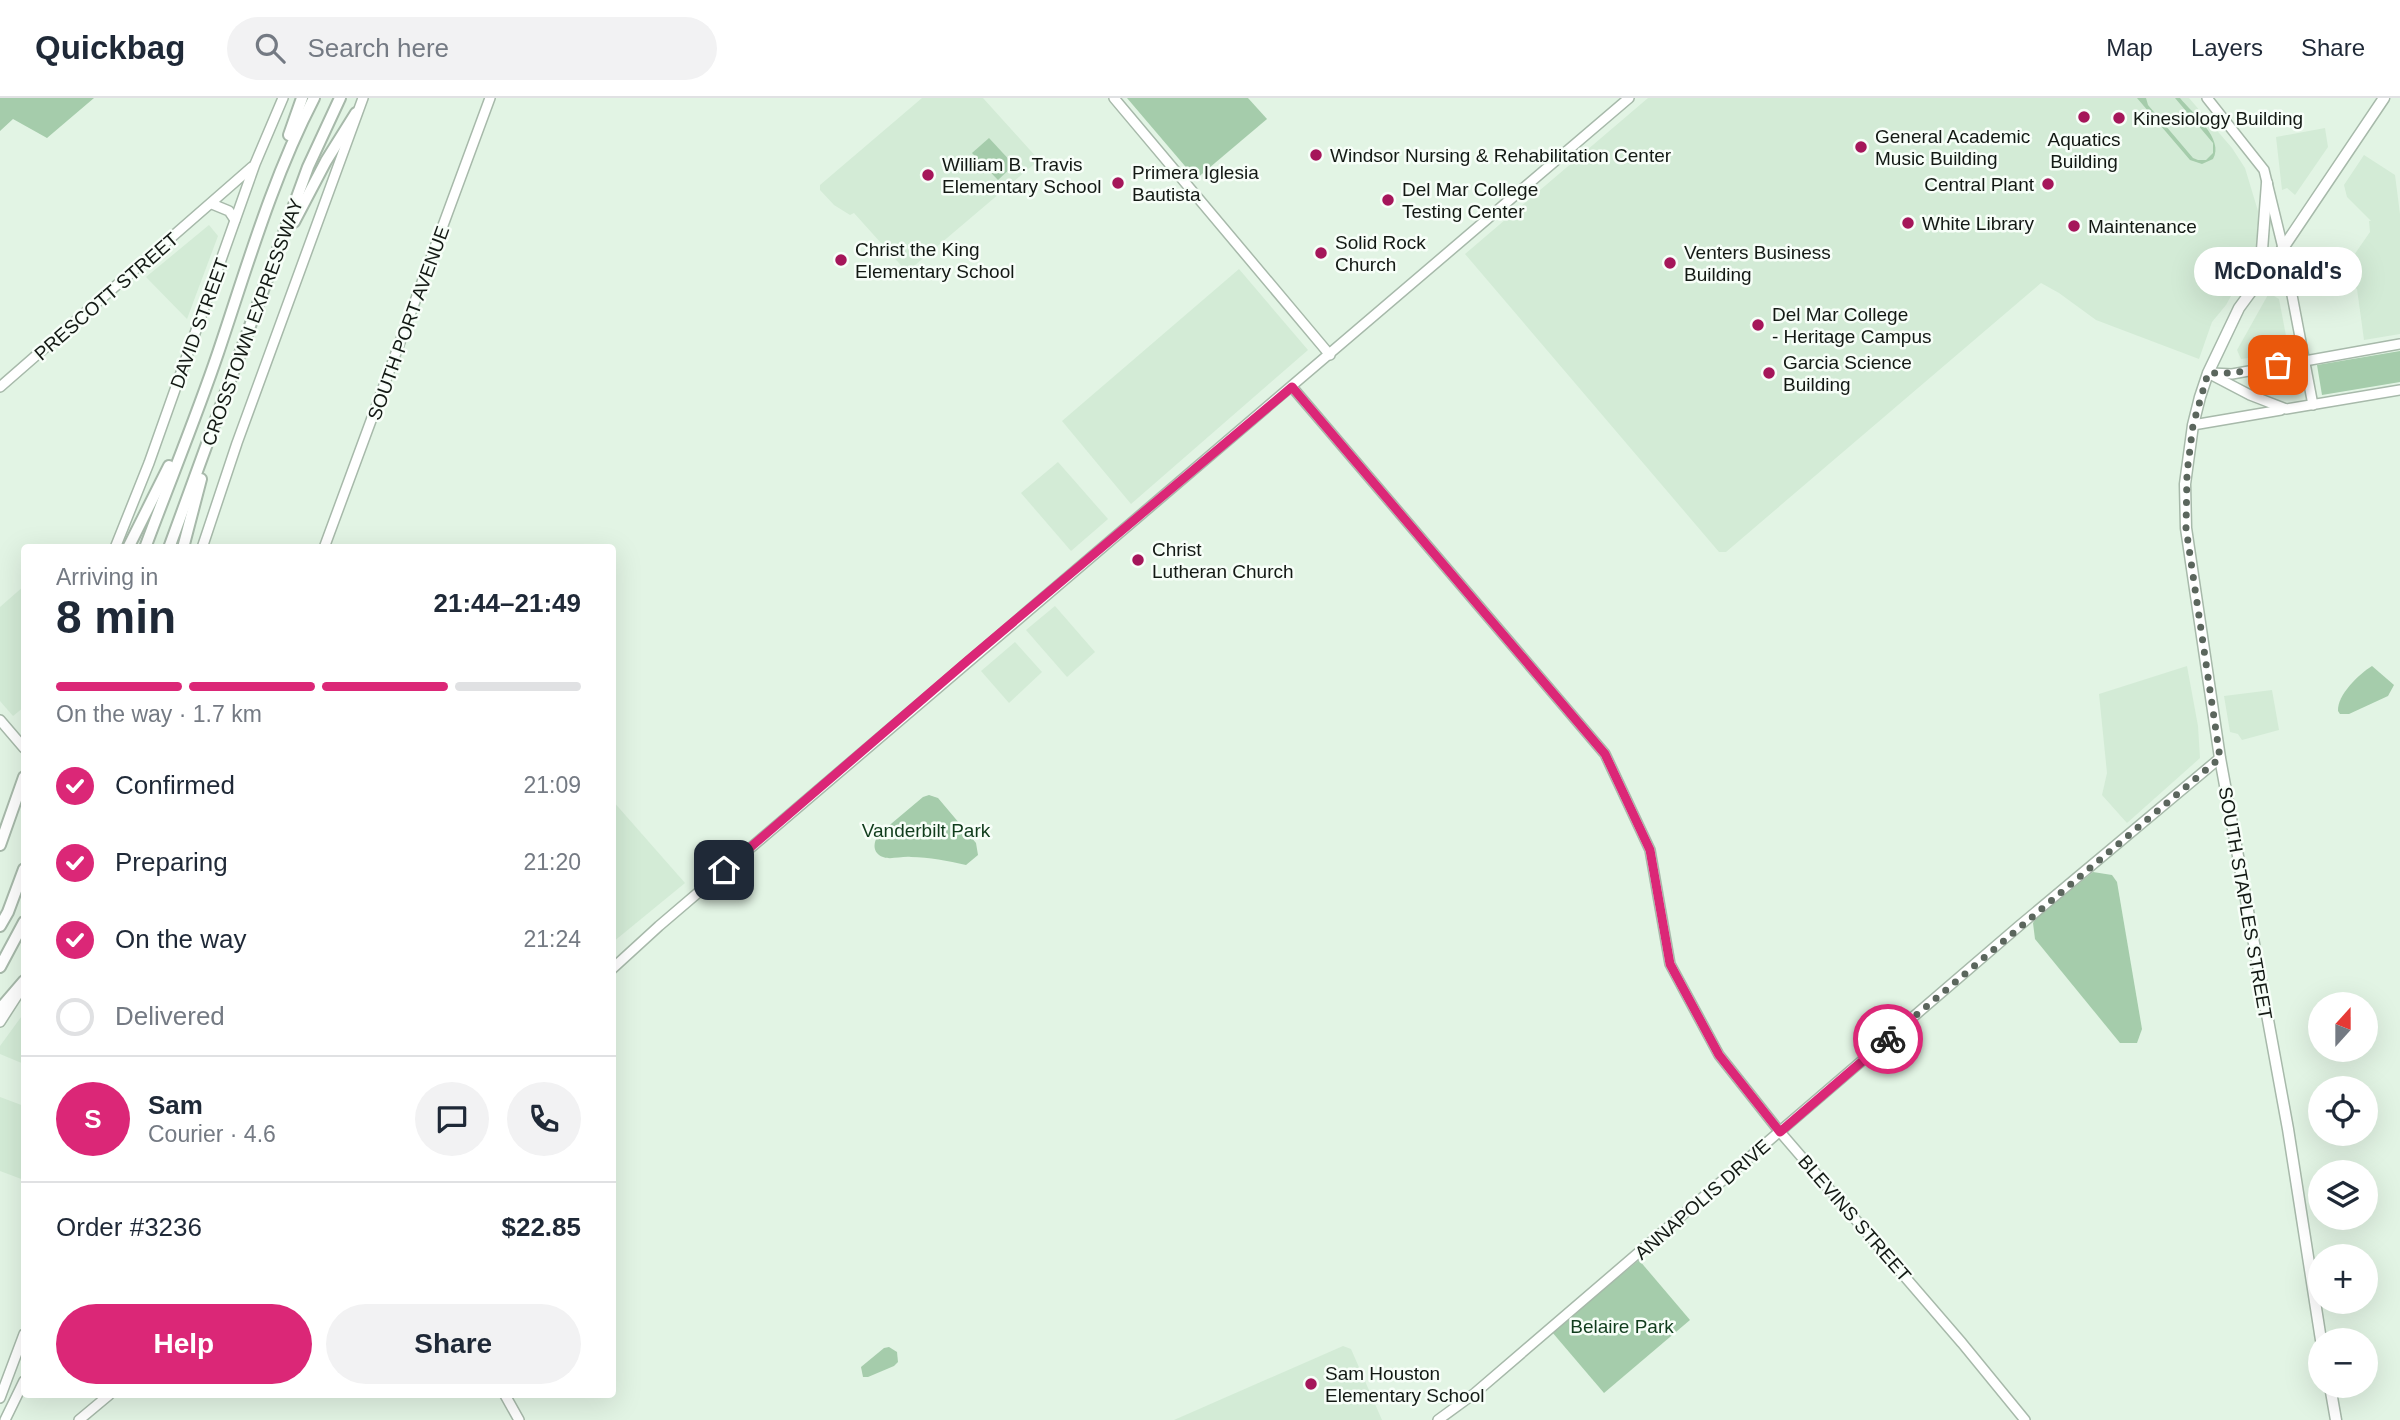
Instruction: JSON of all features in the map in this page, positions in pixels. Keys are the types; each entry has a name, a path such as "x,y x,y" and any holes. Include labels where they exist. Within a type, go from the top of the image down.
{"highway":[{"path":"271,197 302,98"},
{"name":"CROSSTOWN EXPRESSWAY","path":"146,544 210,378 271,197 314,98"},
{"name":"CROSSTOWN EXPRESSWAY","path":"170,544 308,167 340,98"},
{"path":"276,255 326,161 356,114"},
{"path":"184,544 220,411"},
{"path":"130,544 194,417"},
{"path":"0,845 21,786"},
{"path":"0,926 21,877"},
{"path":"0,967 21,928"},
{"path":"0,1009 21,986"}],"main road":[{"name":"DAVID STREET","path":"117,544 149,463 255,164 283,98"},
{"name":"CROSSTOWN EXPRESSWAY","path":"203,544 237,443 363,98"},
{"name":"SOUTH PORT AVENUE","path":"325,544 490,98"},
{"path":"1114,98 1330,355"},
{"path":"616,966 957,669 1330,355 1629,98"},
{"path":"2207,98 2264,170 2283,248 2313,405"},
{"name":"SOUTH STAPLES STREET","path":"2319,1328 2287,1129 2220,758 2186,528 2185,484 2193,425 2208,373 2239,308 2283,248 2384,98"},
{"name":"PRESCOTT STREET","path":"0,387 255,164"},
{"path":"2260,279 2267,183"},
{"path":"212,204 229,211 235,220"},
{"path":"2208,373 2232,373 2400,344"},
{"path":"2208,373 2286,409"},
{"name":"BLEVINS STREET","path":"1292,387 1605,754 1650,850 1670,964 1719,1055 1780,1132 2025,1420"},
{"path":"2193,425 2400,390"},
{"path":"0,720 21,744"},
{"name":"ANNAPOLIS DRIVE","path":"1438,1420 1475,1393 2019,926 2220,758"},
{"path":"0,1022 21,988"},
{"path":"0,1398 21,1342"},
{"path":"5,1420 21,1387"},
{"path":"79,1420 105,1398"},
{"path":"507,1398 519,1420"},
{"path":"2332,1398 2336,1420"}],"shaded area":[{"name":"William B. Travis Elementary School","path":"922,98 983,98 1039,160 907,272 854,213 850,215 834,205 820,190 820,185"},
{"name":"Del Mar College - Heritage Campus","path":"1648,98 2189,98 2232,148 2245,168 2258,211 2259,235 2256,252 2226,305 2212,322 2199,359 2096,320 2041,283 1726,552 1719,552 1465,254"},
{"path":"2325,128 2328,147 2295,195 2287,188 2282,190 2276,137"},
{"path":"2364,155 2395,175 2400,214 2400,334 2364,340 2350,261 2370,232 2371,221 2347,197 2344,185"},
{"path":"209,225 218,236 187,319 146,277"},
{"path":"1239,269 1308,350 1131,504 1062,421"},
{"path":"2269,293 2279,299 2287,341 2280,354 2241,359 2237,350"},
{"path":"1058,462 1108,519 1071,551 1021,493"},
{"path":"21,589 21,709 13,716 0,701 0,607"},
{"path":"1055,606 1095,652 1067,677 1026,630"},
{"path":"1015,642 1042,672 1009,703 981,671"},
{"path":"2187,666 2198,726 2200,758 2127,823 2102,795 2107,773 2099,694"},
{"path":"2272,690 2279,730 2242,740 2238,734 2230,732 2224,696"},
{"path":"616,805 685,883 616,940"},
{"path":"21,1017 21,1063 0,1054 0,1046"},
{"path":"0,1097 21,1105 21,1179 0,1171"},
{"name":"Sam Houston Elementary School","path":"1343,1346 1351,1349 1382,1420 1174,1420"}],"green space":[{"path":"0,98 94,98 47,138 13,119 0,131"},
{"path":"1127,98 1248,98 1267,119 1196,179"},
{"path":"2137,98 2146,98 2148,105 2193,158 2206,160 2213,153 2213,143 2175,98 2180,98 2211,135 2216,151 2213,159 2202,164 2190,160"},
{"path":"989,138 1014,165 998,180 972,153"},
{"path":"2400,351 2400,382 2322,395 2317,365"},
{"path":"2372,666 2394,685 2388,696 2349,714 2340,714 2339,705 2345,692"},
{"name":"Vanderbilt Park","path":"929,795 938,798 976,843 978,855 966,865 925,858 886,858 875,850 879,834 923,797"},
{"path":"2093,872 2112,875 2117,882 2142,1029 2137,1043 2120,1043 2035,939 2033,923 2037,917"},
{"name":"Belaire Park","path":"1639,1260 1690,1320 1604,1393 1552,1332"},
{"path":"889,1347 897,1352 898,1362 894,1366 863,1377 861,1367"}],"way so far":[{"path":"1888,1039 2220,758 2186,528 2185,484 2193,425 2208,373 2232,373 2278,365"}],"place":[{"name":"Aquatics Building","path":"2084,117"},
{"name":"Kinesiology Building","path":"2119,118"},
{"name":"General Academic Music Building","path":"1861,147"},
{"name":"Windsor Nursing & Rehabilitation Center","path":"1316,155"},
{"name":"William B. Travis Elementary School","path":"928,175"},
{"name":"Primera Iglesia Bautista","path":"1118,183"},
{"name":"Central Plant","path":"2048,184"},
{"name":"Del Mar College Testing Center","path":"1388,200"},
{"name":"White Library","path":"1908,223"},
{"name":"Maintenance","path":"2074,226"},
{"name":"Solid Rock Church","path":"1321,253"},
{"name":"Christ the King Elementary School","path":"841,260"},
{"name":"Venters Business Building","path":"1670,263"},
{"name":"Del Mar College - Heritage Campus","path":"1758,325"},
{"name":"McDonald's","path":"2278,365"},
{"name":"Garcia Science Building","path":"1769,373"},
{"name":"Christ Lutheran Church","path":"1138,560"},
{"name":"Sam Houston Elementary School","path":"1311,1384"}],"route":[{"path":"724,870 1292,387 1566,705 1605,754 1650,850 1670,964 1719,1055 1780,1132 1888,1039"}]}
